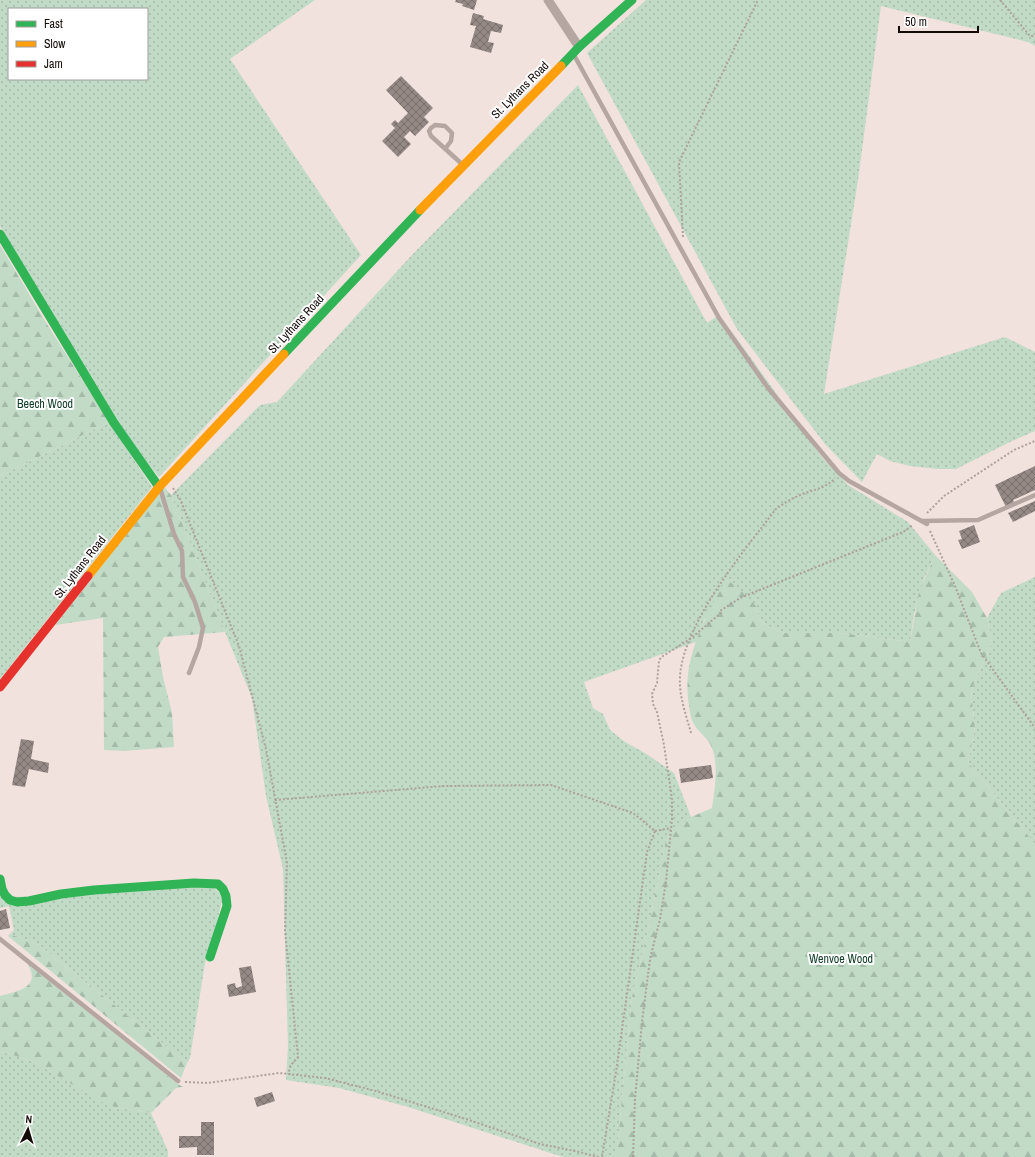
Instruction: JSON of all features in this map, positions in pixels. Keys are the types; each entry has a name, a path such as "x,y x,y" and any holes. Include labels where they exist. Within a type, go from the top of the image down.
{"street":[{"path":"548,0 576,50"},
{"name":"St. Lythans Road","path":"0,687 167,478 463,165 576,50 632,0"},
{"path":"0,234 114,423 159,487"},
{"path":"0,879 8,899 14,902 22,902 73,892 194,883 218,884 223,889 226,896 227,906 210,957"}],"lane":[{"path":"576,50 719,318 768,388 839,473 849,481 927,524"},
{"path":"446,149 451,141 452,132 445,126 435,125 429,131 431,136 463,165"},
{"path":"159,487 174,534 182,551 184,577 195,602 203,628 199,647 189,673"},
{"path":"920,521 978,520 1035,495"},
{"path":"0,938 178,1081"}],"path":[{"path":"683,241 679,162 758,0"},
{"path":"1000,0 1030,36 1035,36"},
{"path":"633,1157 635,1099 642,1022 650,958 660,919 666,882 671,828 672,799 664,745 657,712 653,704 652,694 657,683 659,660 662,656 690,639 721,613 720,611 740,598 903,532 920,521 944,496 1014,450 1035,441"},
{"path":"691,733 682,702 680,685 681,669 690,639 723,578 776,509 793,498 831,482 839,473"},
{"path":"167,478 180,499 239,646 266,749 287,863 285,931 298,1057 291,1065 288,1074"},
{"path":"927,524 955,586 981,653 1035,728"},
{"path":"275,800 444,786 551,786 633,813 655,831 671,828"},
{"path":"602,1157 617,1065 647,852 655,831"},
{"path":"178,1081 208,1083 279,1073 325,1078 376,1091 540,1144 599,1157"}],"green space":[{"path":"0,0 315,0 230,59 361,255 159,477 132,444 46,307 0,226"},
{"path":"646,0 1035,0 1035,46 1028,42 881,6 858,180 824,394 1005,337 1035,352 1035,431 956,469 910,466 890,461 877,454 862,482 825,444 737,329 587,53"},
{"path":"578,85 707,323 719,315 821,456 848,485 908,522 935,555 924,579 914,614 910,642 841,633 784,633 768,626 760,620 756,606 705,618 696,642 584,682 593,708 603,714 610,730 625,742 645,753 674,773 691,817 666,840 648,930 632,997 617,1157 563,1157 408,1107 339,1088 286,1080 288,1046 283,869 266,796 252,698 171,495 260,405 277,402 412,255"},
{"name":"Beech Wood","path":"0,245 45,321 109,422 0,476"},
{"path":"109,422 152,487 0,679 0,476"},
{"path":"164,487 171,495 225,632 164,637 158,647 163,677 172,713 174,747 124,751 104,750 103,618 55,625"},
{"name":"Wenvoe Wood","path":"935,555 972,592 987,618 990,631 991,644 971,691 975,728 968,762 1035,844 1035,1157 617,1157 632,997 648,930 666,840 691,817 712,808 716,774 715,757 709,742 693,723 687,688 688,672 692,656 710,609 726,579 742,591 756,606 760,620 768,626 784,633 841,633 910,642 919,592"},
{"path":"1035,577 1035,844 968,762 975,728 971,691 991,644 987,618 1001,593"},
{"path":"210,884 223,896 213,939 205,963 190,1058 187,1063 39,945 10,934 14,930 9,906 0,908 0,886 3,897 61,896"},
{"path":"10,934 39,945 187,1063 181,1078 8,936"},
{"path":"28,964 183,1087 176,1088 151,1113 118,1108 102,1102 34,1062 0,1052 0,996 20,990 30,983 32,978"},
{"path":"0,1052 34,1062 86,1092 118,1108 151,1113 168,1151 168,1157 0,1157"}],"building":[{"path":"456,0 477,0 474,10 462,6 463,4 455,2"},
{"path":"473,13 484,16 483,19 503,25 501,33 491,31 488,42 494,43 491,53 470,47 476,26 470,25"},
{"path":"401,76 433,108 424,117 429,122 415,136 410,131 404,137 411,144 398,157 382,141 395,128 391,124 395,120 398,123 408,113 386,90"},
{"path":"1035,466 1035,490 1013,500 1014,503 1006,507 995,485"},
{"path":"1035,501 1035,511 1013,522 1008,513"},
{"path":"974,525 980,542 962,549 958,540 962,539 959,531"},
{"path":"21,739 34,741 31,759 49,763 48,773 29,769 25,787 12,785"},
{"path":"711,765 713,778 681,783 679,769"},
{"path":"6,909 10,928 0,930 0,911"},
{"path":"251,966 256,992 229,997 227,985 235,983 236,988 242,986 239,968"},
{"path":"272,1092 275,1101 257,1107 254,1098"},
{"path":"201,1122 214,1122 214,1155 197,1155 197,1147 179,1148 179,1136 201,1136"}],"traffic: fast":[{"path":"561,66 579,47 632,0"},
{"path":"284,354 420,210"},
{"path":"0,234 114,423 159,487"},
{"path":"0,879 5,895 10,900 17,902 94,890 194,883 218,884 223,889 226,896 227,906 210,957"}],"traffic: slow":[{"path":"420,210 561,66"},
{"path":"88,576 159,487 284,354"}],"traffic: jam":[{"path":"0,687 88,576"}]}
